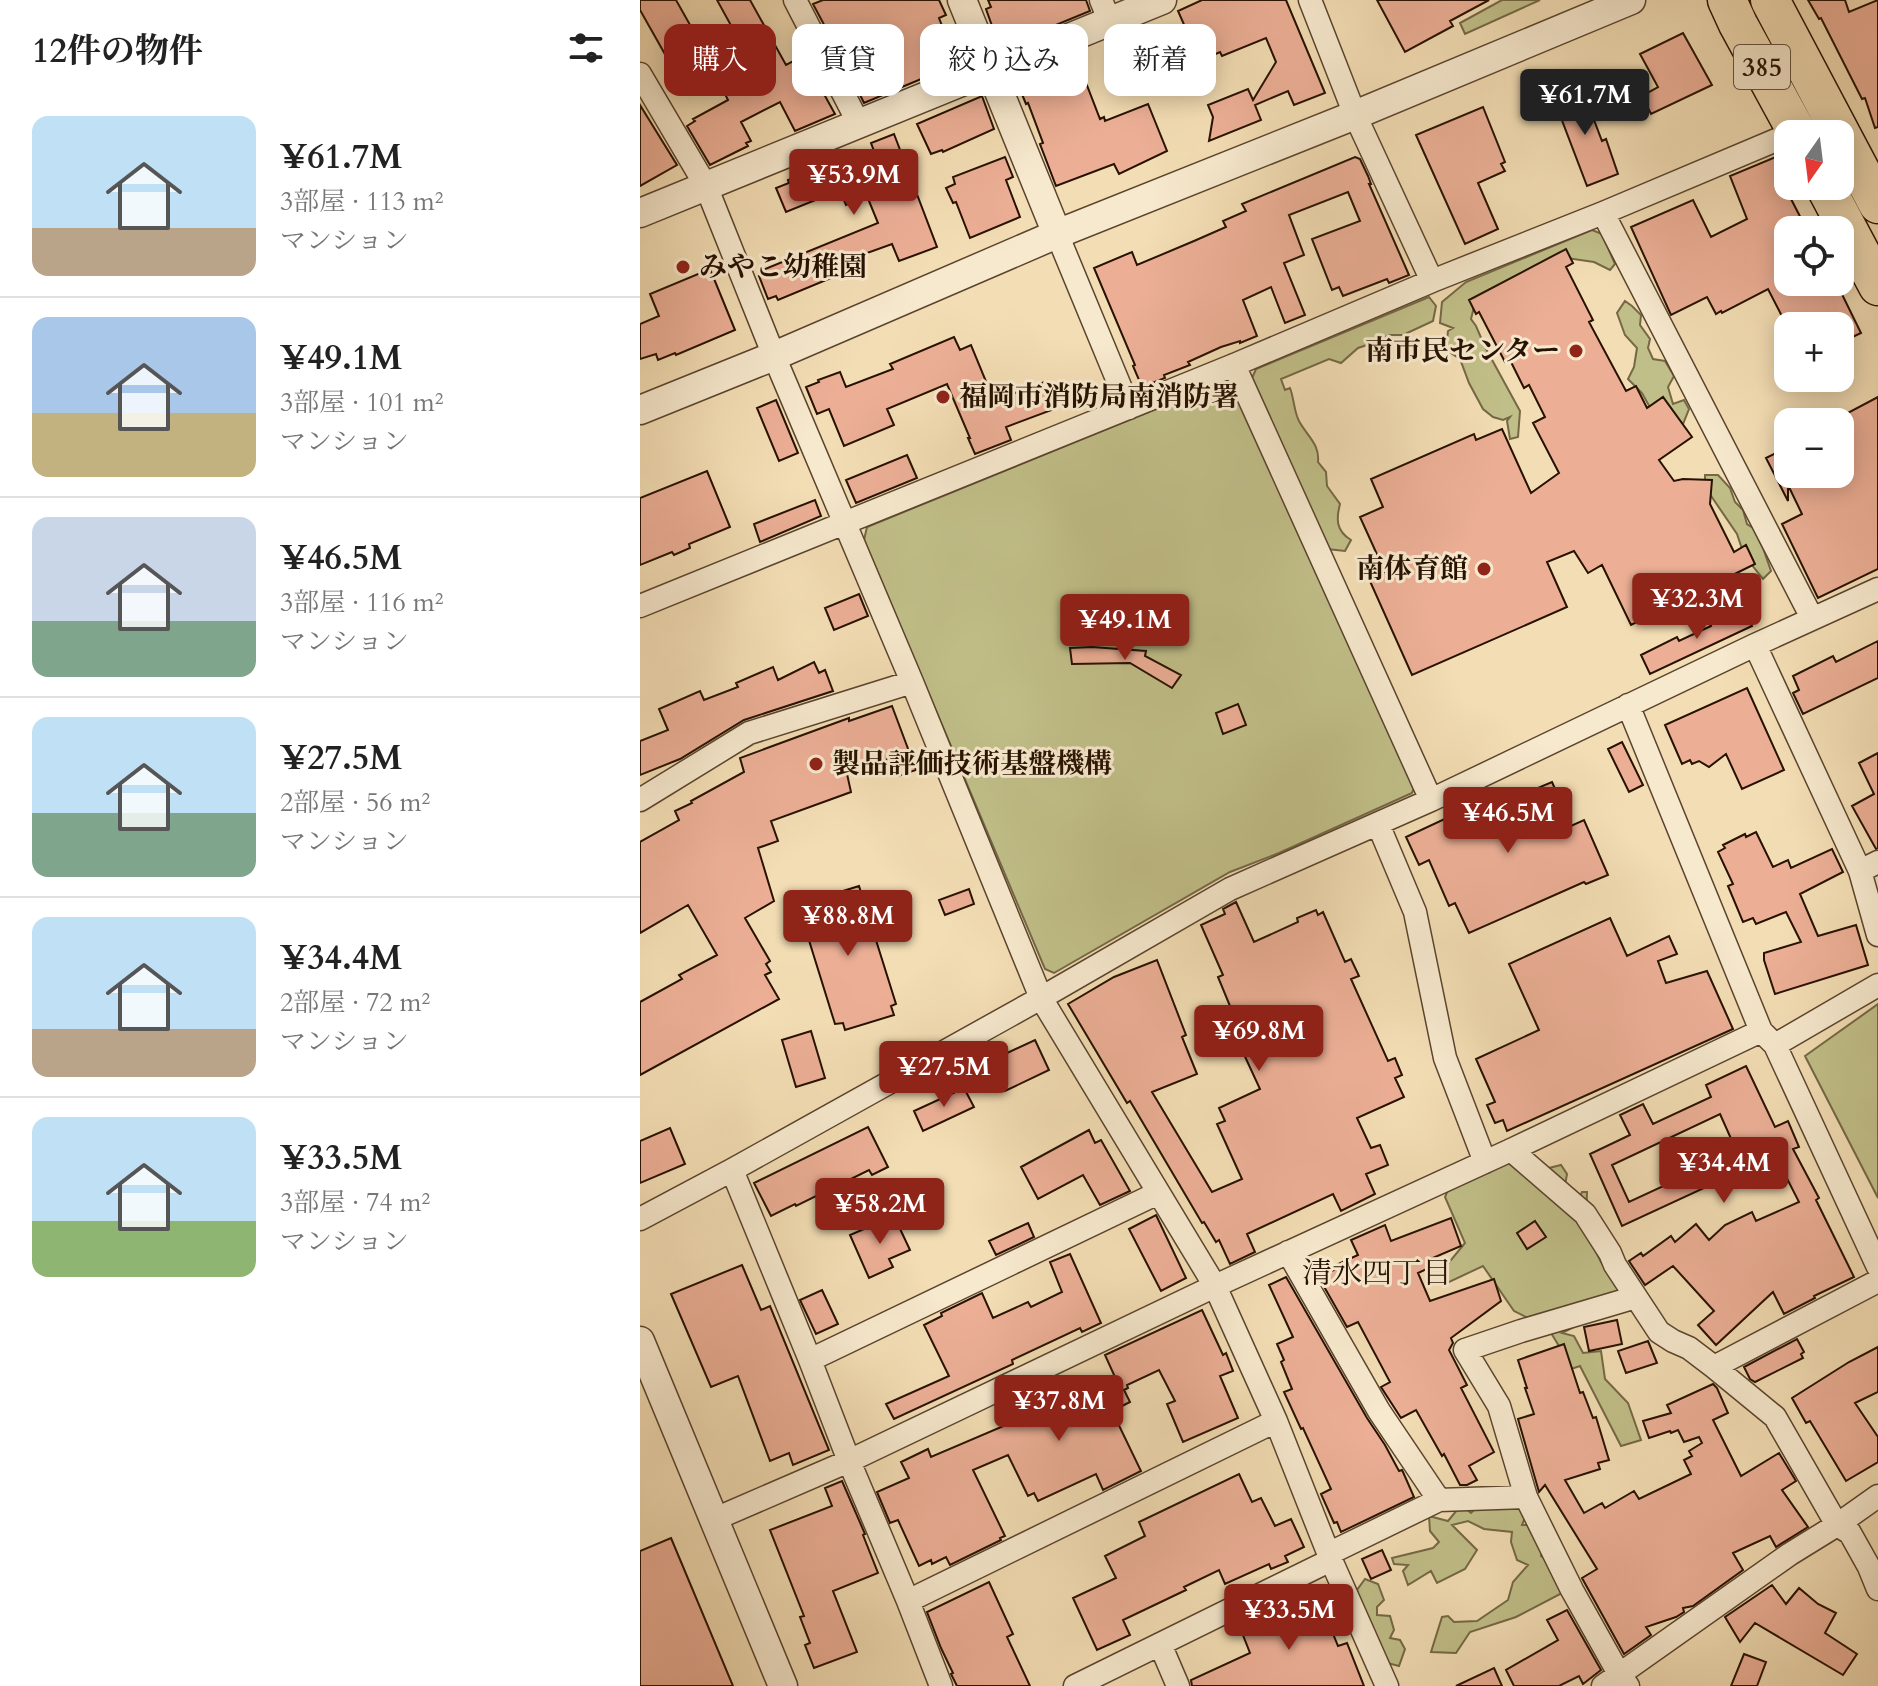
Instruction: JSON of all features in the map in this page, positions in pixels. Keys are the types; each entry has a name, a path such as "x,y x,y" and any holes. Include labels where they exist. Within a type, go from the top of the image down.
{"highway":[{"name":"385","path":"1727,0 1786,120"},
{"name":"385","path":"1770,0 1878,204"},
{"path":"1832,200 1878,286"}],"street":[{"path":"795,0 859,124"},
{"path":"962,0 972,24"},
{"path":"1080,24 1106,11 1162,0"},
{"path":"1310,0 1355,115 1432,281"},
{"path":"640,410 1057,234 1631,0"},
{"path":"640,74 706,186 1041,998 1215,1286 1276,1421 1329,1557 1387,1686"},
{"path":"640,213 926,96"},
{"path":"1002,96 1129,408"},
{"path":"640,606 1774,141"},
{"path":"1603,213 1812,618"},
{"path":"1234,365 1431,800"},
{"path":"640,1219 1041,998 1230,889 1431,800 1878,589"},
{"path":"1755,645 1869,866 1878,935"},
{"path":"640,800 749,733 912,682"},
{"path":"1628,705 1768,1038 1878,1267"},
{"path":"1378,824 1415,912 1445,1058 1485,1162"},
{"path":"715,1519 849,1461 1288,1252 1768,1038 1878,985"},
{"path":"1511,1150 1585,1214 1659,1332 1689,1348 1775,1417 1837,1525 1850,1533 1878,1589"},
{"path":"732,1170 941,1686"},
{"path":"810,1360 1158,1193"},
{"path":"1288,1252 1379,1411 1439,1500"},
{"path":"1714,1367 1878,1281"},
{"path":"1636,1297 1465,1350 1499,1406 1526,1497 1617,1682 1790,1554 1878,1496"},
{"path":"640,1341 783,1686"},
{"path":"908,1601 1276,1421"},
{"path":"1075,1686 1439,1500 1526,1497"},
{"path":"1160,1644 1178,1686"}],"shaded area":[{"path":"1502,0 1540,0 1465,34 1460,23"},
{"path":"1592,230 1602,234 1615,264 1610,270 1594,262 1567,258 1474,307 1471,319 1520,411 1518,437 1510,439 1507,421 1510,417 1503,420 1483,409 1460,359 1446,350 1448,331 1453,328 1440,323 1442,302 1466,282"},
{"path":"1429,297 1436,306 1433,321 1403,335 1389,335 1358,348 1341,363 1329,359 1281,379 1285,390 1290,388 1297,417 1315,445 1318,462 1326,472 1327,486 1340,504 1340,529 1351,540 1345,551 1327,549 1252,378 1256,369"},
{"path":"1625,301 1641,315 1640,325 1650,339 1648,348 1653,359 1665,361 1674,376 1668,387 1673,404 1684,400 1689,409 1683,424 1672,414 1652,411 1642,393 1628,379 1634,367 1637,348 1625,335 1617,313"},
{"path":"1225,381 1235,383 1417,781 1412,793 1230,872 1054,973 1045,969 864,540 867,527"},
{"path":"1705,475 1718,475 1743,510 1771,571 1763,579 1744,555 1737,534 1705,487"},
{"path":"1878,1004 1878,1198 1805,1056"},
{"path":"1501,1158 1545,1169 1561,1165 1567,1174 1565,1186 1578,1201 1582,1192 1587,1192 1590,1228 1597,1254 1629,1299 1562,1333 1574,1336 1583,1353 1601,1351 1605,1379 1628,1403 1641,1440 1621,1446 1580,1366 1562,1372 1565,1356 1548,1328 1514,1311 1483,1266 1447,1283 1446,1266 1465,1243 1445,1197 1451,1183"},
{"path":"1484,1500 1516,1501 1526,1515 1522,1525 1530,1525 1542,1551 1541,1556 1560,1567 1566,1591 1516,1617 1470,1632 1456,1653 1431,1652 1442,1617 1448,1616 1454,1622 1477,1621 1508,1600 1513,1582 1528,1565 1517,1560 1511,1542 1512,1532 1484,1529 1468,1521 1452,1525 1477,1550 1465,1569 1437,1583 1431,1571 1408,1585 1403,1571 1408,1565 1394,1564 1392,1558 1433,1548 1439,1542 1430,1531 1429,1516 1448,1521 1457,1510 1466,1509 1471,1513"},
{"path":"1365,1579 1378,1584 1384,1600 1377,1607 1377,1615 1390,1616 1394,1630 1390,1638 1400,1640 1405,1649 1399,1666 1387,1663 1367,1624 1357,1590"}],"building":[{"path":"640,0 676,0 690,24 664,24 664,52 640,10"},
{"path":"717,0 750,0 763,24 730,24"},
{"path":"823,0 939,0 946,15 939,18 941,24 920,24 920,80 904,86 904,24 824,24 813,4"},
{"path":"988,0 1086,0 1090,11 1058,24 991,24 986,9 991,7"},
{"path":"1202,0 1286,0 1325,93 1294,105 1288,91 1255,105 1261,120 1209,141 1213,117 1208,105 1248,89 1253,100 1276,62 1266,38 1222,56 1220,52 1216,54 1216,24 1184,24 1178,11"},
{"path":"1377,0 1489,0 1450,21 1453,26 1405,52"},
{"path":"1808,0 1845,0 1849,12 1878,0 1878,127 1875,128 1865,98 1862,99 1821,18"},
{"path":"1683,33 1712,85 1651,114 1642,96 1658,87 1640,54"},
{"path":"776,47 786,65 792,62 792,96 825,96 835,114 795,131 780,102 741,122 751,141 746,143 748,146 710,165 687,126 695,121 693,119 728,100 726,96 776,96"},
{"path":"1580,83 1602,141 1606,139 1618,174 1587,186 1555,102 1565,98 1562,90"},
{"path":"1088,88 1100,119 1104,117 1105,121 1148,104 1167,151 1119,174 1114,164 1056,186 1040,144 1043,143 1023,96 1088,96"},
{"path":"861,96 881,96 864,103"},
{"path":"982,96 994,129 943,152 931,154 917,124"},
{"path":"640,105 677,165 640,186"},
{"path":"1483,107 1505,162 1501,164 1505,171 1478,183 1498,229 1465,244 1416,135"},
{"path":"894,134 937,247 899,261 892,244 856,257 860,266 778,300 776,296 768,299 759,276 766,273 765,269 878,223 867,196 846,205 840,190 786,212 776,188 812,170 810,166 854,150 863,166 877,159 871,143"},
{"path":"1005,157 1013,177 1006,180 1020,217 970,238 956,202 953,203 946,188 955,184 953,177"},
{"path":"1355,157 1360,159 1368,176 1409,275 1389,283 1387,279 1343,296 1339,287 1332,290 1312,239 1360,221 1348,192 1289,215 1304,255 1284,263 1305,315 1285,323 1271,287 1243,300 1257,336 1221,347 1142,387 1094,268 1132,252 1137,265 1194,241 1226,227 1223,221 1246,211 1242,204"},
{"path":"1774,158 1774,200 1792,200 1800,216 1774,216 1774,296 1843,296 1851,312 1780,312 1768,289 1722,313 1716,314 1707,297 1671,315 1631,227 1693,200 1711,237 1747,219 1730,176"},
{"path":"1566,249 1573,263 1566,267 1593,320 1589,322 1626,391 1636,386 1647,408 1663,397 1692,437 1659,460 1674,481 1712,480 1710,504 1734,552 1746,545 1755,564 1631,625 1602,565 1588,573 1574,551 1547,562 1567,607 1412,675 1369,579 1385,572 1360,517 1383,507 1371,479 1474,434 1476,440 1502,429 1531,493 1559,473 1533,423 1545,417 1529,385 1524,388 1510,360 1505,362 1479,312 1476,314 1469,300"},
{"path":"710,269 735,330 676,355 658,360 656,354 640,359 640,324 659,316 650,294"},
{"path":"1854,319 1861,333 1854,336"},
{"path":"954,337 960,350 971,345 994,401 1047,381 1057,408 1006,427 1011,440 975,454 947,384 887,409 894,425 844,446 829,409 817,414 806,387 818,380 840,372 846,387 893,369 890,364"},
{"path":"1878,397 1878,569 1818,598 1782,524 1802,514 1789,488 1854,488 1854,410"},
{"path":"776,400 798,453 779,461 757,408"},
{"path":"1774,454 1774,474 1766,458"},
{"path":"907,455 917,478 856,503 846,480"},
{"path":"707,471 730,527 689,544 690,548 674,555 672,552 640,565 640,498"},
{"path":"1781,488 1788,488 1788,501"},
{"path":"815,500 821,516 760,542 754,524"},
{"path":"859,594 868,616 834,630 825,608"},
{"path":"1741,606 1752,626 1650,674 1641,655 1677,637 1679,641 1711,626 1709,622"},
{"path":"1878,641 1878,678 1803,714 1793,693 1799,690 1793,676 1833,656 1836,662"},
{"path":"1070,648 1146,651 1145,656 1181,675 1172,688 1130,663 1072,664"},
{"path":"814,662 819,673 825,670 833,691 744,720 680,759 640,775 640,741 668,730 659,709 700,691 704,700 738,687 736,683 773,667 778,680"},
{"path":"1747,688 1784,770 1742,789 1726,754 1709,767 1699,761 1692,764 1690,760 1682,764 1665,725"},
{"path":"1238,704 1246,725 1223,734 1216,713"},
{"path":"892,706 916,770 898,776 891,758 847,774 851,792 771,821 778,841 758,848 774,901 745,918 770,961 766,964 771,972 765,975 779,999 640,1075 640,1002 682,979 679,975 717,955 688,905 640,933 640,842 679,820 675,811 744,772 740,758 849,718 849,721"},
{"path":"1622,742 1643,785 1629,792 1608,749"},
{"path":"1878,753 1876,849 1852,806 1874,794 1859,763"},
{"path":"1552,782 1571,826 1584,820 1608,875 1586,884 1584,882 1469,933 1455,903 1449,906 1429,860 1419,865 1406,837 1498,794 1502,803"},
{"path":"1756,832 1773,867 1788,860 1791,868 1832,849 1843,872 1800,894 1818,936 1856,925 1868,965 1775,994 1764,953 1801,942 1786,912 1756,924 1753,918 1743,922 1728,886 1733,884 1718,852 1725,848 1723,845"},
{"path":"859,886 896,1004 891,1006 894,1015 845,1030 843,1023 835,1024 798,905"},
{"path":"969,889 974,904 945,915 939,900"},
{"path":"1236,902 1254,942 1298,922 1297,918 1316,910 1318,915 1323,912 1345,962 1351,959 1359,976 1351,979 1388,1061 1395,1058 1402,1075 1395,1078 1404,1097 1357,1118 1371,1148 1380,1145 1388,1165 1366,1174 1375,1194 1341,1211 1333,1194 1247,1234 1255,1252 1230,1264 1219,1240 1216,1242 1202,1223 1068,1004 1114,977 1157,960 1186,1035 1182,1037 1197,1074 1152,1092 1212,1192 1242,1179 1217,1124 1225,1121 1219,1108 1260,1089 1223,1009 1230,1006 1218,977 1223,975 1201,925 1225,914 1223,909"},
{"path":"1610,918 1627,956 1669,936 1677,954 1658,961 1666,983 1707,971 1733,1029 1507,1131 1503,1120 1495,1123 1487,1105 1495,1102 1476,1059 1539,1030 1509,964"},
{"path":"811,1031 825,1078 796,1087 782,1040"},
{"path":"1035,1040 1049,1070 1005,1091 990,1061"},
{"path":"1746,1066 1775,1127 1788,1121 1799,1147 1793,1149 1854,1277 1784,1314 1773,1292 1716,1345 1698,1325 1714,1311 1673,1266 1645,1285 1629,1261 1641,1253 1643,1256 1671,1236 1675,1242 1696,1224 1709,1240 1725,1225 1752,1212 1756,1221 1799,1202 1775,1155 1622,1226 1590,1154 1630,1135 1620,1115 1643,1104 1653,1124 1711,1097 1706,1085","holes":["1720,1114 1737,1152 1629,1202 1612,1165"]},
{"path":"964,1088 974,1107 923,1131 914,1111"},
{"path":"868,1127 888,1167 872,1175 869,1170 771,1216 754,1183"},
{"path":"670,1128 685,1164 640,1183 640,1141"},
{"path":"1089,1130 1095,1143 1101,1140 1130,1191 1100,1205 1083,1175 1038,1199 1021,1167"},
{"path":"1156,1215 1186,1278 1161,1291 1129,1229"},
{"path":"894,1216 910,1250 889,1259 893,1267 869,1278 850,1235"},
{"path":"1451,1218 1461,1246 1428,1260 1431,1267 1418,1273 1430,1301 1494,1279 1501,1301 1451,1338 1453,1343 1449,1350 1467,1385 1461,1388 1494,1452 1469,1466 1477,1480 1467,1485 1460,1485 1416,1410 1401,1418 1381,1387 1390,1382 1358,1322 1347,1327 1318,1276 1358,1255 1351,1240 1385,1225 1391,1241"},
{"path":"1535,1221 1546,1237 1527,1249 1517,1233"},
{"path":"1028,1223 1034,1237 996,1255 989,1241"},
{"path":"1070,1254 1101,1323 1082,1332 1080,1328 1012,1360 1013,1364 894,1419 886,1404 949,1376 924,1325 982,1293 993,1318 1028,1302 1031,1307 1062,1292 1050,1262"},
{"path":"742,1265 761,1310 770,1306 829,1450 793,1465 789,1453 770,1461 738,1376 711,1387 671,1294"},
{"path":"1286,1277 1367,1418 1399,1471 1402,1470 1414,1497 1341,1532 1321,1494 1331,1489 1284,1392 1292,1389 1277,1344 1293,1337 1269,1285"},
{"path":"822,1290 838,1324 816,1334 800,1300"},
{"path":"1202,1310 1233,1371 1220,1376 1238,1418 1183,1442 1167,1404 1175,1401 1159,1370 1127,1385 1128,1388 1124,1390 1130,1402 1112,1411 1141,1471 1103,1490 1096,1474 1038,1501 1034,1493 1028,1496 1008,1455 973,1470 1005,1536 950,1565 946,1557 919,1566 898,1520 890,1523 877,1492 909,1478 901,1462 928,1449 931,1457 1013,1422 1009,1413 1038,1399 1040,1404 1054,1397 1058,1404 1115,1377 1105,1355"},
{"path":"1617,1320 1622,1344 1589,1351 1584,1327"},
{"path":"1797,1339 1804,1352 1801,1354 1803,1358 1755,1382 1750,1379 1744,1367"},
{"path":"1648,1341 1657,1363 1626,1373 1618,1351"},
{"path":"1564,1344 1580,1393 1583,1392 1593,1418 1596,1417 1609,1460 1598,1463 1600,1469 1565,1480 1584,1513 1602,1503 1605,1508 1634,1491 1639,1499 1691,1474 1684,1460 1692,1456 1689,1451 1702,1443 1699,1437 1684,1442 1678,1430 1649,1438 1643,1421 1671,1413 1667,1405 1713,1384 1728,1413 1713,1420 1741,1476 1779,1453 1796,1481 1782,1490 1808,1527 1776,1547 1770,1536 1733,1553 1743,1570 1693,1606 1683,1608 1684,1612 1676,1617 1646,1627 1651,1635 1624,1654 1582,1578 1597,1569 1545,1485 1539,1492 1518,1419 1534,1414 1518,1360"},
{"path":"1878,1347 1878,1392 1855,1403 1878,1437 1878,1462 1846,1481 1810,1421 1806,1423 1792,1398"},
{"path":"1239,1474 1252,1502 1261,1498 1275,1526 1291,1519 1304,1547 1285,1556 1288,1562 1271,1569 1269,1564 1225,1584 1219,1570 1184,1587 1186,1590 1123,1620 1130,1635 1097,1650 1073,1598 1116,1578 1105,1556 1145,1536 1139,1522"},
{"path":"842,1481 878,1573 833,1591 857,1652 814,1668 805,1645 810,1643 800,1617 804,1616 770,1530 832,1506 825,1488"},
{"path":"671,1538 733,1686 640,1686 640,1551"},
{"path":"1382,1550 1391,1570 1371,1579 1362,1559"},
{"path":"989,1582 1013,1634 1007,1637 1030,1686 957,1686 951,1674 927,1612"},
{"path":"1772,1585 1786,1604 1799,1588 1818,1604 1836,1613 1825,1633 1857,1654 1843,1675 1755,1623 1740,1642 1725,1617"},
{"path":"1317,1594 1338,1646 1347,1643 1364,1686 1192,1686 1191,1680 1250,1653 1239,1625"},
{"path":"1567,1610 1601,1670 1583,1684 1579,1676 1559,1686 1514,1686 1506,1670 1558,1640 1547,1620"},
{"path":"1744,1654 1766,1662 1757,1686 1731,1686"},
{"path":"1494,1668 1502,1686 1456,1686"}],"place":[{"name":"みやこ幼稚園","path":"683,267"},
{"name":"南市民センター","path":"1576,351"},
{"name":"福岡市消防局南消防署","path":"943,397"},
{"name":"南体育館","path":"1484,569"},
{"name":"製品評価技術基盤機構","path":"816,764"}],"district":[{"name":"清水四丁目","path":"1377,1273"}]}
